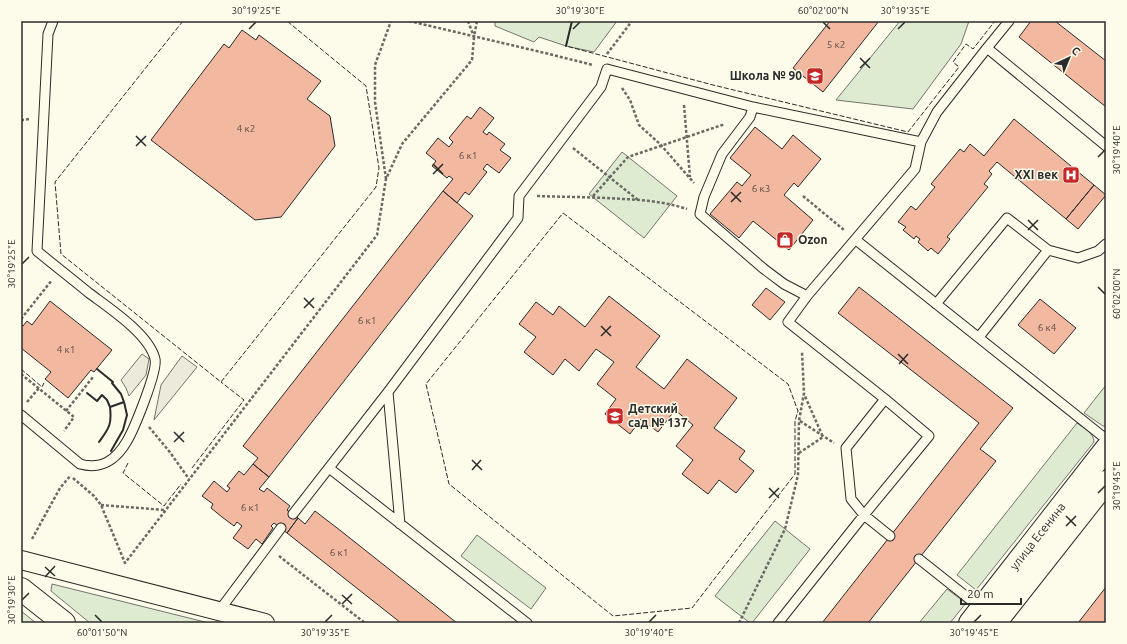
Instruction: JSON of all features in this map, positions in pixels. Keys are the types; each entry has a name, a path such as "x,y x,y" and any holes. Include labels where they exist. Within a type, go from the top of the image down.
{"street":[{"name":"улица Есенина","path":"986,619 1106,449"},
{"name":"улица Есенина","path":"986,619 1106,482"},
{"path":"21,560 264,623"},
{"path":"21,589 64,623"}],"lane":[{"path":"23,410 80,464 90,467 100,466 115,458 127,442 153,376 156,359 148,344 134,328 37,251 48,34 53,21"},
{"path":"778,623 928,436 885,399 788,322 807,296 915,169 921,142 937,112 1009,21"},
{"path":"987,48 1106,146"},
{"path":"293,514 388,392 518,218 519,196 601,87 604,68 753,107 921,142"},
{"path":"753,107 750,116 722,154 704,197 700,214 764,269 784,284 807,296"},
{"path":"936,304 1007,218 1048,250 1078,258 1098,251 1106,244"},
{"path":"856,240 1106,439"},
{"path":"979,337 1048,250"},
{"path":"388,392 400,524"},
{"path":"885,399 846,448 851,499 864,515 890,536"},
{"path":"329,468 527,623"},
{"path":"219,611 281,528"},
{"path":"919,559 986,619"}],"path":[{"path":"386,179 375,102 375,65 391,21"},
{"path":"409,21 604,68 630,100 639,125 661,145 690,178 704,197"},
{"path":"468,21 474,37"},
{"path":"65,471 94,496 101,505 125,563 377,234 386,179 402,144 472,60 477,21"},
{"path":"604,68 605,56 632,21"},
{"path":"683,89 690,178"},
{"path":"593,197 628,157 750,116"},
{"path":"21,120 30,119"},
{"path":"561,139 638,200"},
{"path":"519,196 593,197 638,200 671,204 700,214"},
{"path":"803,196 856,240"},
{"path":"21,319 60,270"},
{"path":"740,623 741,617 785,529 798,475 799,421 804,393 801,333"},
{"path":"21,374 74,417 60,437"},
{"path":"66,411 93,377"},
{"path":"23,410 39,388"},
{"path":"804,393 824,437"},
{"path":"138,417 150,427 189,479"},
{"path":"799,421 830,442 846,448"},
{"path":"798,453 824,437"},
{"path":"32,539 60,488 70,476"},
{"path":"101,505 165,510"},
{"path":"268,547 365,623"}],"green space":[{"path":"495,21 617,21 594,52 566,46 539,37 534,42 495,26"},
{"path":"900,21 969,21 961,44 913,109 836,100"},
{"path":"622,152 677,196 644,238 589,194"},
{"path":"1106,385 1106,426 1103,426 1084,413"},
{"path":"1077,423 1090,433 1094,439 1094,442 976,590 957,575"},
{"path":"775,521 810,549 752,623 750,623 715,596"},
{"path":"477,535 546,588 531,609 461,556"},
{"path":"52,584 209,623 90,623 51,591"},
{"path":"947,589 966,603 950,623 919,623"},
{"path":"21,611 36,623 21,623"}],"shaded area":[{"path":"142,354 149,359 146,375 129,396 121,380"},
{"path":"182,356 197,367 154,420 161,385"}],"building":[{"path":"830,21 879,21 823,92 793,68"},
{"path":"1031,21 1055,21 1106,61 1106,107 1019,37"},
{"path":"242,30 256,40 259,35 321,81 307,99 330,116 335,146 281,217 255,220 151,140 224,44 229,48"},
{"path":"480,107 494,118 483,132 487,135 489,132 505,144 500,150 511,158 499,173 487,164 483,169 487,172 469,195 465,192 457,203 443,191 453,179 449,176 447,178 432,166 436,161 426,153 438,138 449,147 453,142 449,138 467,116 471,119"},
{"path":"1014,119 1094,185 1066,219 997,162 989,171 992,174 984,184 988,187 947,237 950,239 938,254 931,248 928,251 918,242 920,239 916,236 914,239 903,230 906,227 898,222 911,206 916,210 935,187 931,184 960,149 964,152 970,144 984,156"},
{"path":"755,127 782,149 793,135 821,159 798,187 794,183 784,195 813,220 789,250 753,221 739,238 710,214 737,182 742,186 751,175 730,158"},
{"path":"1094,185 1106,195 1078,229 1066,219"},
{"path":"443,191 473,216 269,477 253,464 258,458 243,446"},
{"path":"859,287 1013,408 980,449 996,461 868,623 822,623 979,423 838,313"},
{"path":"766,288 785,302 770,320 752,305"},
{"path":"609,296 660,336 636,367 664,389 687,359 737,398 714,428 745,451 739,459 754,471 736,493 719,480 708,494 682,474 693,460 676,446 693,425 675,410 658,432 641,419 630,434 605,414 616,399 597,384 614,362 596,349 579,371 565,359 553,375 524,352 536,337 519,324 536,302 553,315 559,306 585,327"},
{"path":"1040,299 1076,328 1054,354 1018,325"},
{"path":"50,301 112,350 94,372 91,370 68,398 45,379 51,372 21,348 21,325 23,326 27,321 32,325"},
{"path":"253,464 269,477 259,489 264,492 267,488 290,506 287,510 298,518 287,533 274,523 271,526 273,528 262,544 256,539 248,549 233,538 242,526 237,522 234,526 222,517 211,508 213,504 202,496 214,481 227,492 230,488 227,486 239,471 244,475"},
{"path":"315,511 457,623 401,623 287,533 298,518 305,524"},
{"path":"1106,587 1106,623 1078,623"}],"fence":[{"path":"183,21 55,182 61,254 221,382 376,187 379,168 366,86 287,21"},
{"path":"572,21 566,46 713,85 908,132 959,67 953,62 966,44 973,49 995,21"},
{"path":"563,213 788,384 798,411 795,421 795,474 692,608 613,616 449,484 426,384 563,213"},
{"path":"21,369 42,387 44,383"},
{"path":"192,468 244,400 221,382"},
{"path":"128,463 123,473 164,506 181,484"}],"wall":[{"path":"566,46 572,21"},
{"path":"97,369 113,382 112,383 121,394 124,402"},
{"path":"87,393 97,401 102,395 107,400 110,407"},
{"path":"99,442 109,426 111,418 110,407 124,402 127,415 123,430 111,451"}],"place":[{"name":"Школа № 90","path":"815,76"},
{"name":"XXI век","path":"1071,175"},
{"name":"Ozon","path":"785,240"},
{"name":"Детский сад № 137","path":"615,416"}]}
